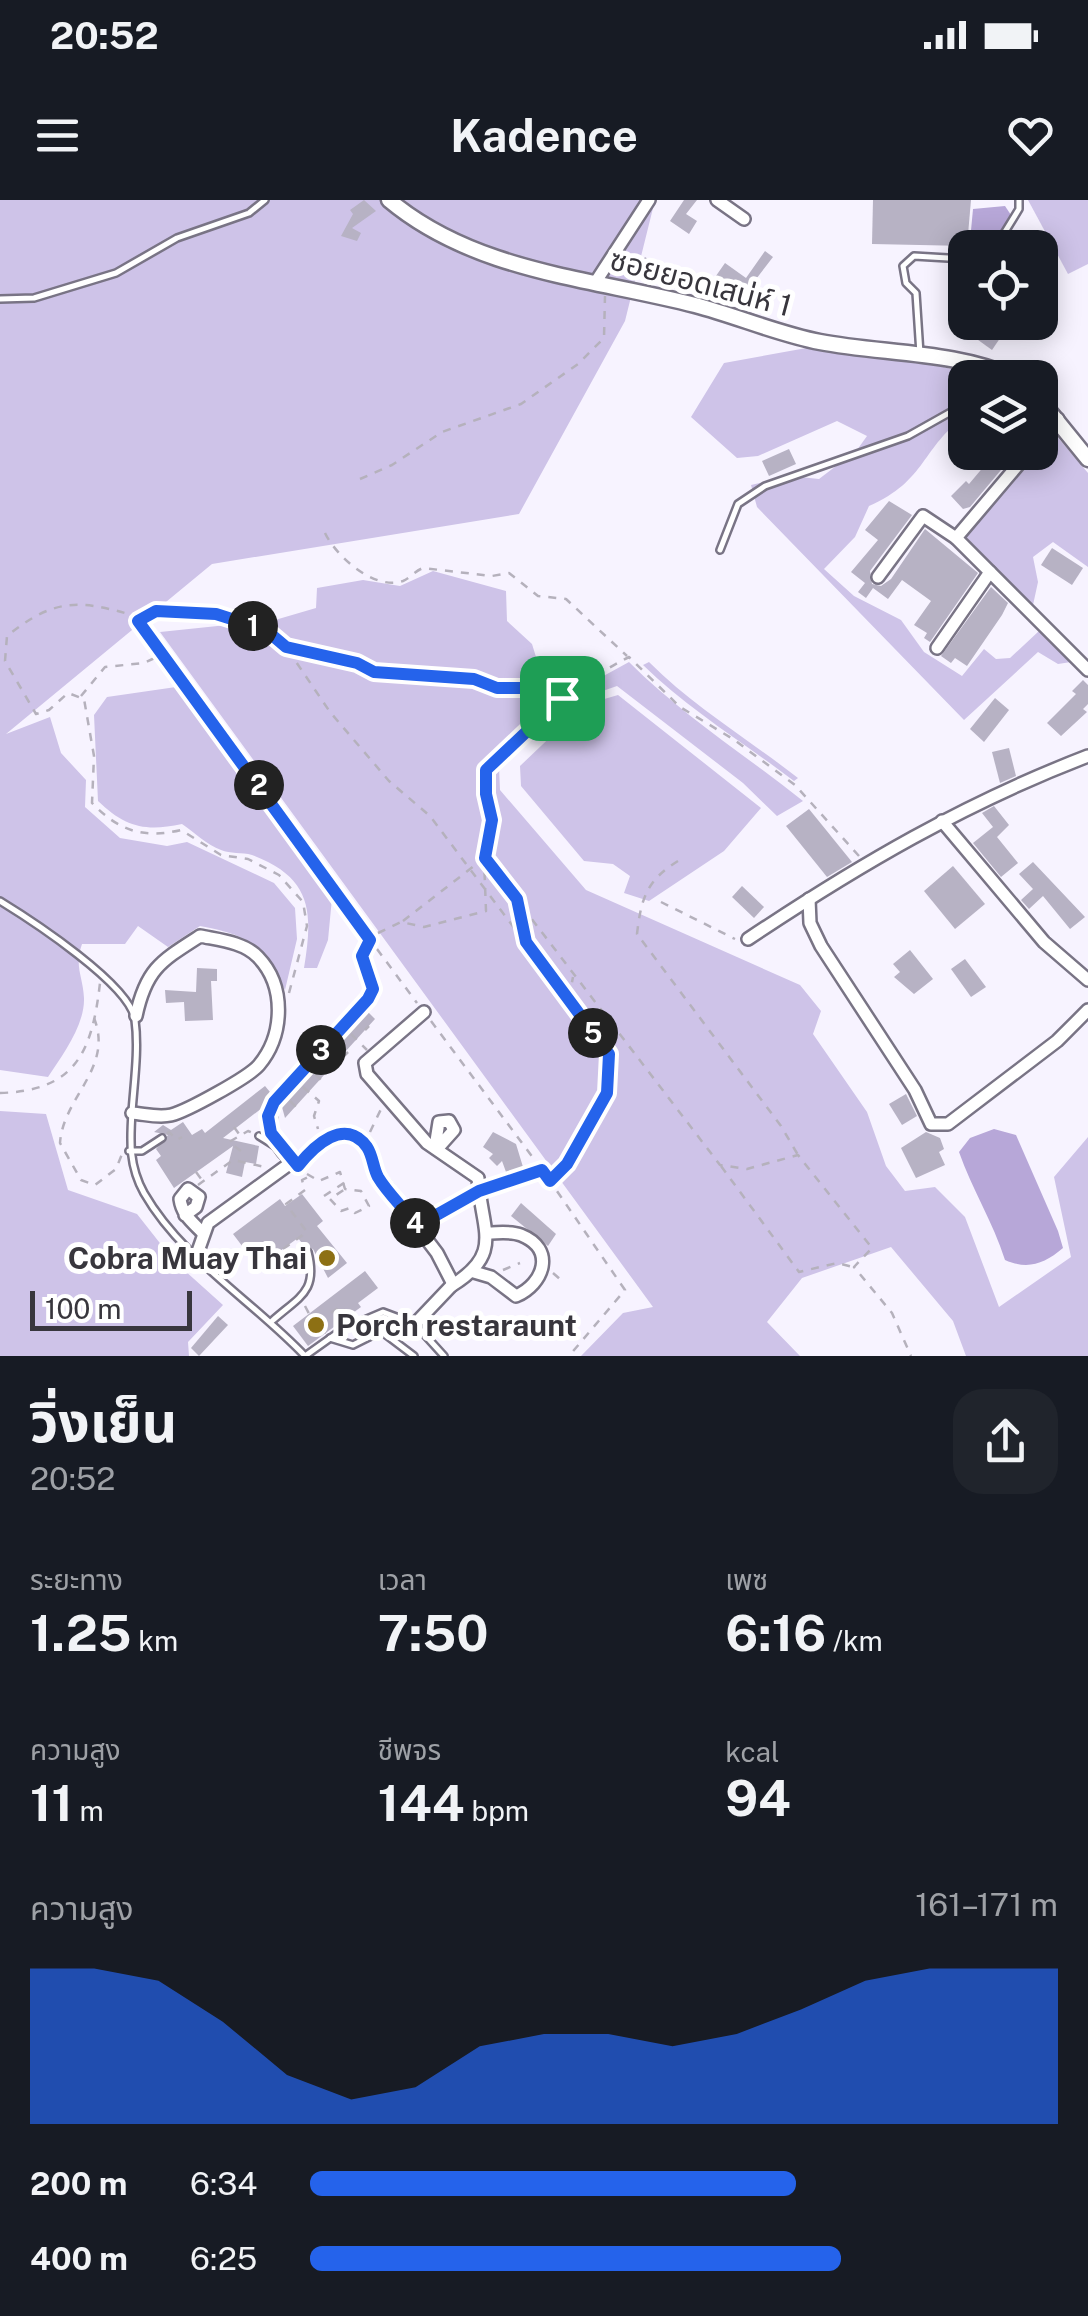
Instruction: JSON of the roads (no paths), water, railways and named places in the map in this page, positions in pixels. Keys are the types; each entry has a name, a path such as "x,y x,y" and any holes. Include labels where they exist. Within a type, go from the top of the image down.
{"street":[{"name":"ซอยยอดเสน่ห์ 1","path":"389,200 418,224 453,244 695,305 817,342 948,363"},
{"path":"600,284 650,200"},
{"path":"717,200 744,219"},
{"path":"1058,419 1088,460"},
{"path":"956,538 1014,470"},
{"path":"878,576 923,516 956,538 1088,670"},
{"path":"937,648 990,572"},
{"path":"748,939 863,862 1002,789 1088,756"},
{"path":"942,820 1044,942 1088,980"},
{"path":"809,899 810,923 821,946 915,1090 931,1124 948,1124 1057,1041 1088,1010"},
{"path":"132,1112 174,1114 257,1069 273,1044 279,1004 273,981 258,956 234,942 200,936 160,962 142,984 136,1016"},
{"path":"295,1164 282,1150 268,1116 274,1102 373,989 362,956 370,940"},
{"path":"414,1324 451,1286 474,1272 486,1255 488,1233 478,1178 436,1148 368,1074 365,1064 424,1012"},
{"path":"197,1254 202,1232 229,1205 295,1164 324,1140 344,1134 360,1140 377,1174 437,1253 451,1286"},
{"path":"417,1226 479,1191 546,1175"},
{"path":"184,1216 202,1232"},
{"path":"474,1272 491,1276 516,1296 541,1277 544,1262 539,1248 526,1237 488,1233"}],"lane":[{"path":"0,299 34,298 116,274 177,238 249,213 265,200"},
{"path":"1006,230 1019,209 1019,200"},
{"path":"920,356 916,294 906,282 903,266 914,256 948,258"},
{"path":"720,550 738,504 765,486 908,436 948,414"},
{"path":"0,901 99,971 136,1016 129,1151 152,1206 173,1236 272,1321 304,1356 354,1322 383,1312 414,1324 444,1356"},
{"path":"258,1136 282,1150"},
{"path":"129,1151 142,1150 162,1138"},
{"path":"272,1321 310,1286 314,1276 308,1252"},
{"path":"330,1338 353,1344 381,1331 414,1356"}],"place":[{"name":"Cobra Muay Thai","path":"327,1258"},
{"name":"Porch restaraunt","path":"316,1325"}]}
